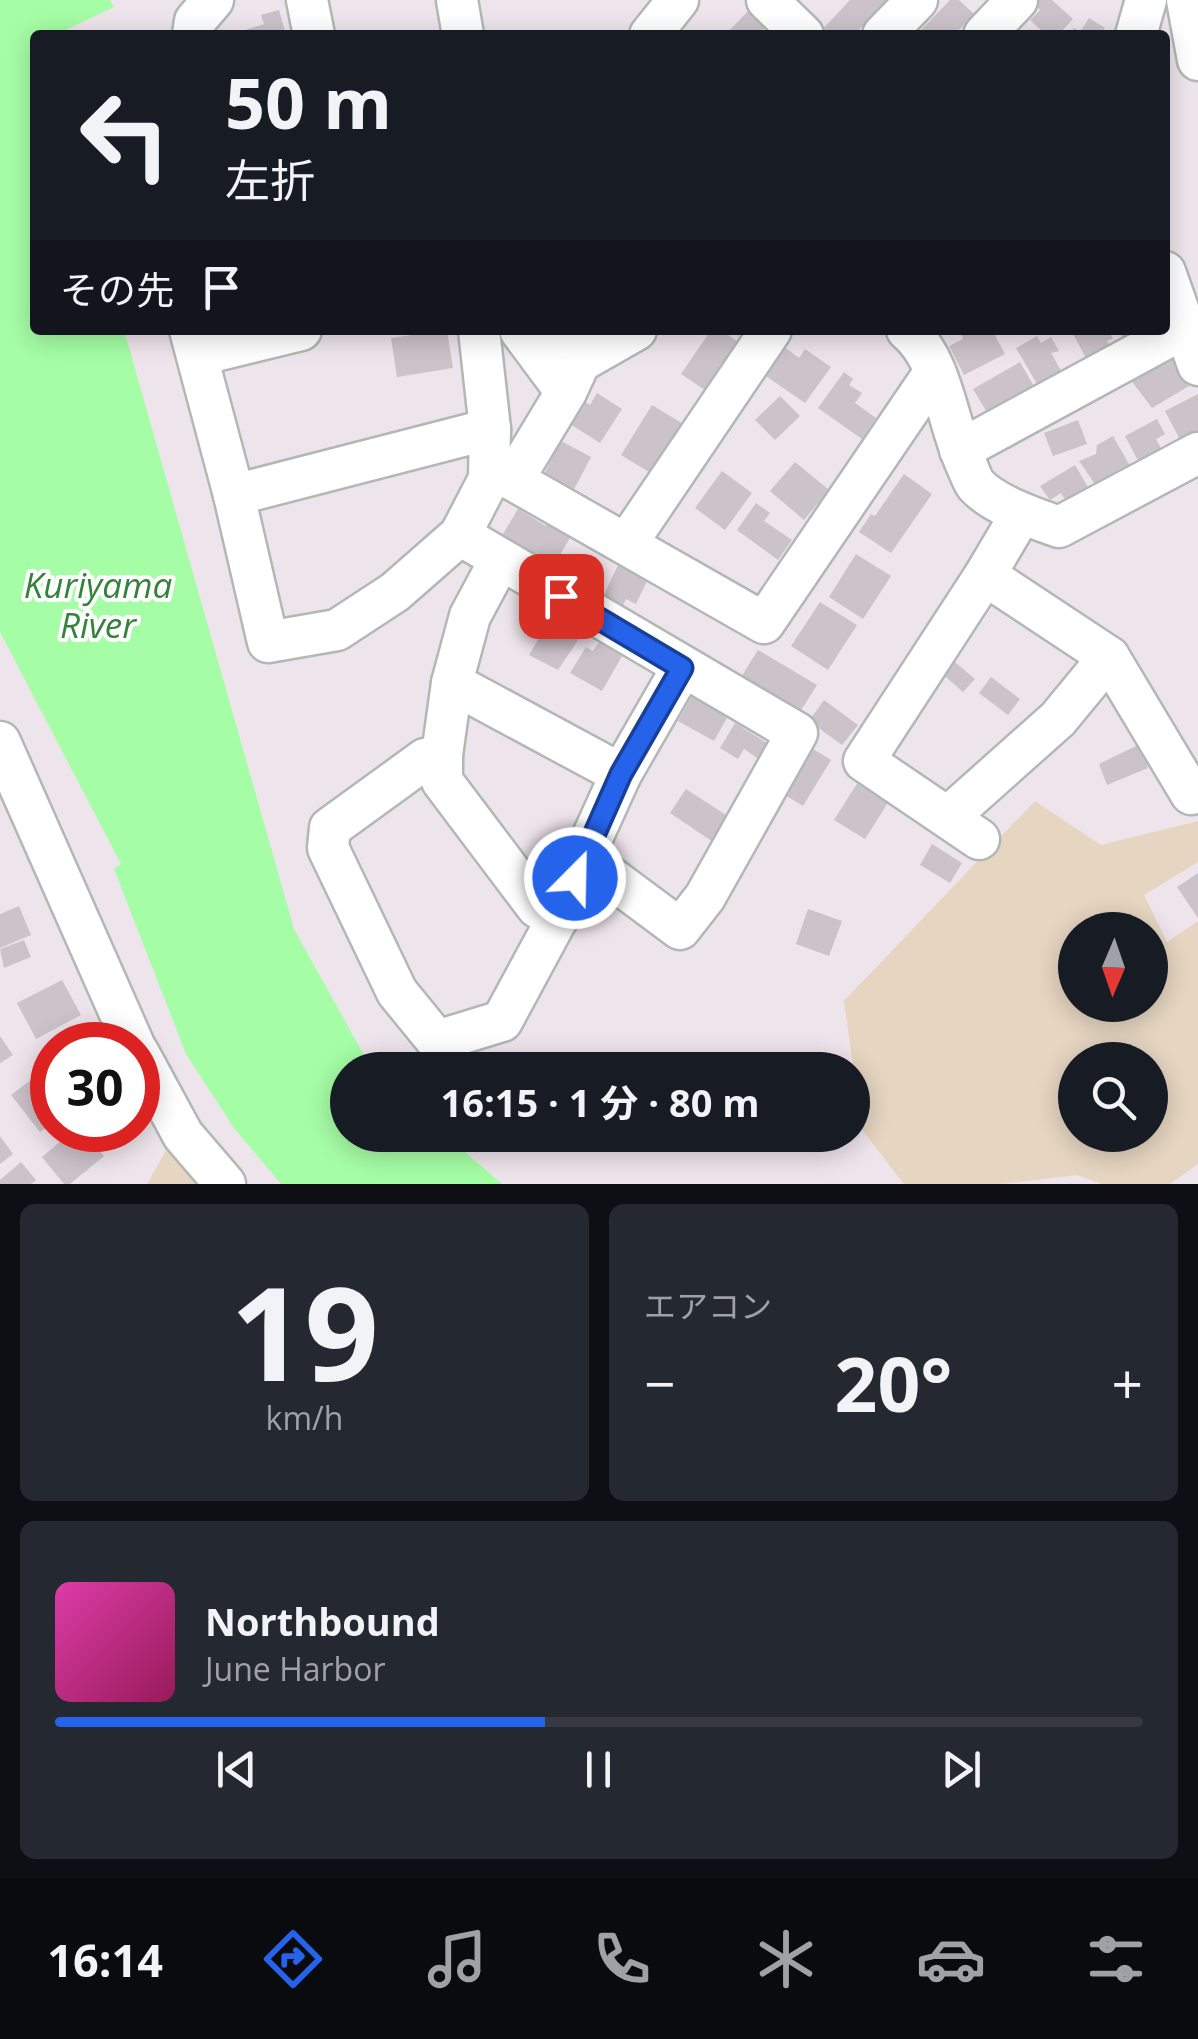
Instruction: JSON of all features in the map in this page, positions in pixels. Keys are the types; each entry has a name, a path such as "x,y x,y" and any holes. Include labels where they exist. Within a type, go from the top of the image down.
{"street":[{"path":"194,30 195,20 213,0"},
{"path":"307,0 313,30"},
{"path":"457,0 462,30"},
{"path":"654,30 678,0"},
{"path":"888,30 917,0"},
{"path":"989,30 1017,0"},
{"path":"1137,30 1146,0"},
{"path":"1187,0 1198,60"},
{"path":"960,450 1191,347 1170,286"},
{"path":"260,335 195,343 268,642 337,630 395,592 460,535 489,479 490,429 480,335"},
{"path":"524,335 566,392"},
{"path":"627,335 580,362 513,480 764,623 925,343"},
{"path":"627,543 768,335"},
{"path":"925,343 960,450 976,485 1021,514 1059,527 1198,453"},
{"path":"234,494 490,429"},
{"path":"1021,514 986,575 864,761 963,828 1109,657"},
{"path":"460,535 796,734 705,897 680,929 602,872 586,848"},
{"path":"500,560 470,616 452,683 442,780 537,907 556,920"},
{"path":"986,575 1109,657 1191,794"},
{"path":"442,755 424,758 330,828 328,848 397,992 436,1041 502,1021 556,920 621,774 682,668"},
{"path":"452,683 621,774"},
{"path":"0,742 124,1022"},
{"path":"160,1093 183,1135 225,1184"}],"shaded area":[{"path":"1035,801 1101,845 1198,821 1198,862 1144,895 1152,912 1058,912 1058,1022 1168,1022 1168,941 1198,921 1198,1164 1170,1184 1102,1184 1077,1175 1000,1184 904,1184 870,1140 870,1052 851,1052 844,1001"},
{"path":"167,1149 200,1184 147,1184"}],"water":[{"name":"Kuriyama River","path":"0,0 110,0 114,7 66,30 30,30 30,335 125,335 294,929 362,1052 330,1052 330,1152 465,1152 502,1184 281,1184 234,1128 186,1054 114,869 121,864 0,632"}],"building":[{"path":"850,0 887,0 859,30 822,30"},
{"path":"950,0 959,0 974,14 959,30 921,30"},
{"path":"1030,0 1052,0 1073,19 1063,30 1041,30 1030,20 1040,10"},
{"path":"751,8 768,25 762,30 730,30"},
{"path":"279,10 285,30 245,30 264,24 261,15"},
{"path":"1089,18 1105,28 1104,30 1081,30"},
{"path":"448,335 453,368 397,377 391,338"},
{"path":"708,335 728,335 738,342 705,390 681,374"},
{"path":"962,335 995,335 1005,354 964,375 949,346 963,339"},
{"path":"1074,335 1111,335 1113,338 1107,341 1113,351 1089,364"},
{"path":"1037,336 1041,343 1051,337 1059,351 1051,353 1064,376 1040,389 1016,348"},
{"path":"783,346 799,358 805,349 831,367 805,403 763,374"},
{"path":"1170,354 1189,386 1152,408 1130,379"},
{"path":"1020,362 1036,390 989,416 973,389"},
{"path":"844,372 853,379 849,385 862,393 855,403 876,418 862,439 818,408"},
{"path":"597,393 622,409 600,443 559,417 573,395 590,405"},
{"path":"1198,394 1198,443 1185,449 1165,411"},
{"path":"780,396 800,416 775,440 755,420"},
{"path":"652,405 685,425 654,475 621,455"},
{"path":"1157,419 1165,434 1156,439 1166,458 1143,470 1125,436"},
{"path":"1078,420 1087,444 1053,456 1044,433"},
{"path":"1113,436 1134,473 1097,487 1079,461 1096,454 1097,445"},
{"path":"561,441 591,457 571,495 541,480"},
{"path":"795,462 829,490 804,520 770,491"},
{"path":"1075,465 1092,494 1070,508 1061,493 1050,500 1040,486"},
{"path":"722,471 752,493 725,530 695,508"},
{"path":"904,474 932,494 891,553 859,532"},
{"path":"756,503 770,513 764,521 792,540 778,560 737,530"},
{"path":"518,509 546,526 550,519 573,533 554,565 537,555 534,559 500,539"},
{"path":"856,554 891,576 863,619 829,597"},
{"path":"620,561 650,575 636,604 626,599 622,608 602,599"},
{"path":"820,602 857,625 828,670 791,646"},
{"path":"553,614 584,631 558,670 529,655"},
{"path":"599,642 622,656 602,691 570,673 586,647 593,651"},
{"path":"758,650 817,685 798,715 740,679"},
{"path":"950,658 975,679 963,692 939,671"},
{"path":"991,677 1020,699 1008,715 979,693"},
{"path":"692,696 728,716 714,741 678,721"},
{"path":"824,700 858,725 842,745 809,721"},
{"path":"735,723 770,745 760,760 744,749 738,759 720,748"},
{"path":"1140,744 1148,768 1107,785 1099,764"},
{"path":"813,749 831,760 803,806 785,795"},
{"path":"858,782 889,801 865,839 834,820"},
{"path":"686,789 732,819 716,844 670,813"},
{"path":"932,844 962,863 950,883 920,865"},
{"path":"1198,873 1198,918 1177,887"},
{"path":"19,906 31,935 0,948 0,914"},
{"path":"808,909 842,921 829,956 796,944"},
{"path":"24,940 31,957 4,968 0,949"},
{"path":"62,980 81,1015 68,1022 30,1022 30,1028 17,1003"},
{"path":"0,1036 13,1055 0,1063"},
{"path":"30,1081 30,1119 11,1095"},
{"path":"0,1136 13,1154 0,1164"},
{"path":"48,1152 101,1152 104,1156 70,1184 64,1184 42,1157"},
{"path":"21,1162 36,1180 31,1184 0,1184 0,1180"}],"route":[{"path":"561,596 682,668 621,774 575,878"}]}
